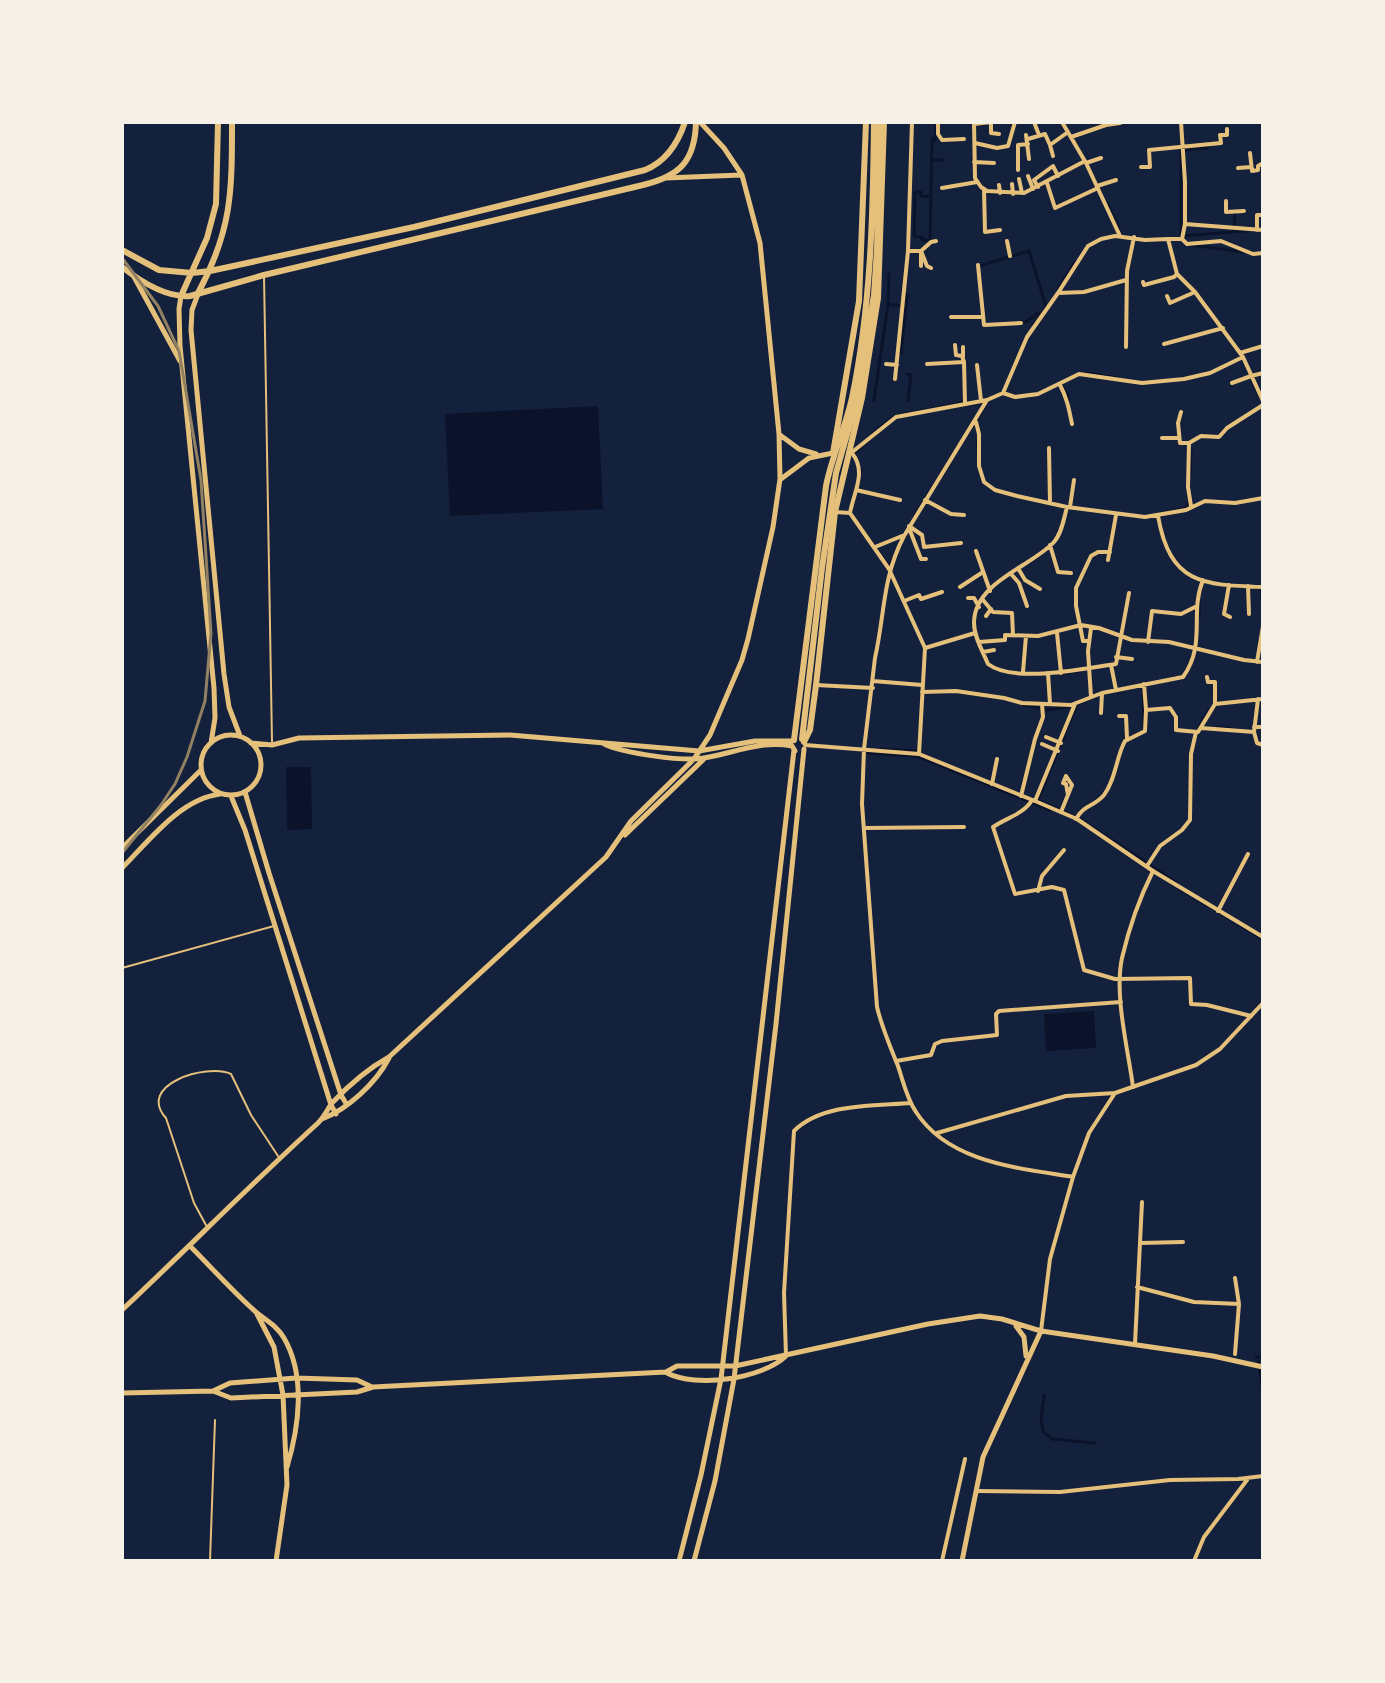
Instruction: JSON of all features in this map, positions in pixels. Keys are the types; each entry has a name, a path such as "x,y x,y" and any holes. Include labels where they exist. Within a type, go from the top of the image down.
{"main road":[{"path":"211,743 230,735 240,736 251,743 261,758 257,781 245,792 231,796 212,789 201,770 201,760 211,743 215,718 214,688 179,326 181,296 207,238 216,204 218,122"},
{"path":"232,122 231,201 225,233 191,315 224,674 229,707 240,736"},
{"path":"122,250 159,270 192,273 414,227 645,170 660,162 673,146 685,122"},
{"path":"122,1310 322,1119 341,1095 374,1065 389,1057 606,857 631,821 694,759 710,735 748,639 773,527 780,479 779,434 760,243 742,175 724,148 698,122"},
{"path":"666,178 678,171 690,155 698,122"},
{"path":"679,1561 721,1379 799,744 859,301 866,122"},
{"path":"836,455 843,442 870,283 879,122"},
{"path":"694,1561 715,1481 734,1379 776,1024 799,744 810,730 835,512 868,367 878,298 879,122"},
{"path":"122,267 163,291 181,296 512,218 666,178 742,175"},
{"path":"133,275 182,366"},
{"path":"779,434 799,449 819,455 836,455"},
{"path":"780,479 799,464 819,455"},
{"path":"251,743 272,745 299,738 510,735 699,751 755,741 799,744"},
{"path":"620,838 637,826 705,758 710,735"},
{"path":"603,743 618,751 694,759 762,745 799,744"},
{"path":"261,758 272,745"},
{"path":"122,848 201,770"},
{"path":"245,792 341,1095 347,1105"},
{"path":"122,868 181,811 203,798 221,794"},
{"path":"231,796 245,830 336,1114"},
{"path":"322,1119 336,1114 347,1105 382,1072 389,1057"},
{"path":"190,1246 285,1339 298,1395 298,1416 287,1467"},
{"path":"257,1313 274,1347 283,1395 287,1485 276,1561"},
{"path":"122,1393 213,1391 231,1398 357,1392 373,1387 666,1372 677,1366 735,1366 952,1319 980,1316 1041,1331 1213,1356 1263,1367"},
{"path":"1012,1323 1026,1343 1024,1365"},
{"path":"962,1561 987,1447 1041,1331"},
{"path":"666,1372 676,1378 734,1379 775,1367 786,1356"},
{"path":"213,1391 230,1383 296,1378 357,1380 373,1387"}],"street":[{"path":"895,379 908,251 912,122"},
{"path":"938,122 938,134 942,140 964,139"},
{"path":"999,134 991,133 991,122 974,123 977,182 984,189 1000,193 1022,193 1086,162 1101,158"},
{"path":"975,143 997,148 1008,146 1015,122"},
{"path":"1034,122 1039,135"},
{"path":"1062,122 1086,162 1120,236"},
{"path":"1181,122 1185,224 1182,239"},
{"path":"1050,145 1070,135 1120,123"},
{"path":"1141,167 1150,167 1149,150 1221,143 1220,135 1227,135 1227,129"},
{"path":"1018,170 1018,145 1027,139 1045,134 1053,156"},
{"path":"1027,139 1029,159"},
{"path":"1250,153 1252,171 1258,170 1263,163"},
{"path":"974,162 994,163"},
{"path":"1035,188 1034,180 1053,166 1058,176"},
{"path":"1238,168 1251,167"},
{"path":"1028,176 1035,188"},
{"path":"1019,179 1022,193"},
{"path":"1046,183 1055,208 1116,180"},
{"path":"942,188 977,182"},
{"path":"1012,184 1013,194"},
{"path":"999,185 1000,193"},
{"path":"984,189 985,232 1000,230"},
{"path":"1226,201 1226,212 1234,212 1235,227"},
{"path":"1185,224 1260,230 1257,215 1261,215"},
{"path":"1003,393 1027,337 1088,246 1101,239 1120,236 1141,240 1182,239 1187,244 1221,241 1253,254 1263,253"},
{"path":"1126,347 1126,280 1128,254 1134,237"},
{"path":"1168,239 1177,274 1195,292 1242,355 1263,403 1219,437 1201,436 1189,443 1180,443 1178,423 1181,412"},
{"path":"921,266 921,251 927,244 936,241"},
{"path":"1007,241 1010,256"},
{"path":"908,251 921,251"},
{"path":"921,251 927,266 931,268"},
{"path":"978,265 984,325 1021,323"},
{"path":"1143,282 1150,285 1177,274"},
{"path":"1058,293 1084,292 1126,280"},
{"path":"1167,296 1170,303 1195,292"},
{"path":"951,317 982,317"},
{"path":"1164,344 1223,328"},
{"path":"955,345 956,355 963,360"},
{"path":"849,514 860,467 850,452 896,417 984,401 1003,393 1015,397 1030,395 1060,385 1070,376 1079,374 1142,383 1177,381 1201,376 1263,346"},
{"path":"963,347 965,403"},
{"path":"927,364 963,360"},
{"path":"886,364 897,365"},
{"path":"977,365 984,401 976,422 904,536 889,569 883,597 881,644 875,658 862,774 877,1007 884,1035 911,1103 935,1133 951,1145 987,1160 1073,1177"},
{"path":"1232,383 1263,373"},
{"path":"1060,385 1068,396 1067,409 1072,424"},
{"path":"976,422 979,466 989,487 1017,496 1068,507 1156,517 1201,505 1205,501 1235,503 1263,498"},
{"path":"1162,438 1179,438"},
{"path":"1189,443 1191,506"},
{"path":"1049,448 1050,503"},
{"path":"1074,480 1061,530 1050,545 990,591 979,607 975,615 975,633 983,652 991,668 1023,672 1061,673 1116,664 1129,593"},
{"path":"856,490 900,500"},
{"path":"925,500 951,514 964,515"},
{"path":"835,512 849,514 875,547 889,569 925,648 919,754"},
{"path":"1108,560 1116,514"},
{"path":"1156,517 1164,545 1179,569 1203,580 1263,587 1263,597"},
{"path":"909,527 922,535 924,547 961,543"},
{"path":"909,527 921,559 926,559"},
{"path":"875,547 904,536"},
{"path":"1050,545 1058,572 1071,573"},
{"path":"976,551 990,591"},
{"path":"1089,641 1083,641 1075,597 1080,578 1094,553 1110,552"},
{"path":"1018,568 1025,580 1040,589"},
{"path":"960,587 983,572"},
{"path":"1011,574 1019,583 1027,606"},
{"path":"922,692 956,691 1022,703 1075,704 1102,693 1183,677 1192,664 1196,649 1199,592 1203,580"},
{"path":"1229,585 1224,614 1230,617"},
{"path":"1248,586 1249,614"},
{"path":"904,601 942,592"},
{"path":"968,598 974,598 979,607"},
{"path":"983,600 993,612 1012,613 1013,635"},
{"path":"1148,642 1152,611 1181,614 1199,605"},
{"path":"986,616 991,609"},
{"path":"979,642 1005,640 1005,635 1057,633 1081,625 1148,642 1169,642 1260,662 1259,644 1263,626"},
{"path":"1091,627 1088,669 1091,697"},
{"path":"925,648 975,633"},
{"path":"1057,633 1061,673"},
{"path":"1023,672 1026,636"},
{"path":"983,652 994,650"},
{"path":"1116,657 1132,659"},
{"path":"1111,664 1116,690"},
{"path":"1048,673 1050,704"},
{"path":"1147,866 1160,846 1186,827 1190,820 1191,754 1198,730 1215,704 1215,682 1208,682 1207,677"},
{"path":"873,681 922,685"},
{"path":"1127,738 1145,731 1144,684"},
{"path":"816,685 873,688"},
{"path":"1101,713 1102,693"},
{"path":"1215,704 1260,699 1254,730 1257,743 1263,745"},
{"path":"1021,796 1043,717 1042,704"},
{"path":"1075,704 1058,751 1034,801 993,827 1015,894 1052,887 1064,890 1084,970 1121,979 1190,978 1191,1004 1251,1016"},
{"path":"1146,710 1172,709 1176,717 1176,730 1254,730 1263,727"},
{"path":"1076,819 1081,809 1096,803 1107,790 1127,738 1126,716 1119,716"},
{"path":"1046,737 1061,743"},
{"path":"799,744 919,754 1061,812 1263,937"},
{"path":"1042,744 1058,751"},
{"path":"992,784 997,759"},
{"path":"1061,812 1068,796"},
{"path":"864,828 964,827"},
{"path":"1038,891 1042,876 1064,850"},
{"path":"1218,911 1248,854"},
{"path":"1133,1087 1121,1002 1122,959 1138,902 1153,871"},
{"path":"896,1061 931,1055 935,1044 942,1041 997,1035 996,1014 999,1011 1121,1002"},
{"path":"935,1133 1066,1096 1115,1093 1196,1065 1220,1049 1263,1003"},
{"path":"1041,1331 1050,1259 1073,1177 1089,1133 1115,1093"},
{"path":"786,1356 784,1293 794,1131 833,1112 911,1103"},
{"path":"1135,1346 1142,1202"},
{"path":"1140,1243 1183,1242"},
{"path":"1235,1278 1239,1304 1235,1354"},
{"path":"1137,1287 1194,1302 1239,1304"},
{"path":"942,1561 965,1459"},
{"path":"976,1491 1060,1492 1170,1480 1263,1476"},
{"path":"1194,1561 1209,1528 1249,1478"}],"lane":[{"path":"264,275 272,745"},
{"path":"122,968 275,925"},
{"path":"208,1228 194,1203 166,1118 160,1110 160,1099 167,1086 204,1070 222,1070 231,1074 251,1115 279,1157"},
{"path":"210,1561 215,1420"}],"water":[{"path":"598,406 603,509 450,516 445,414"},
{"path":"286,767 311,767 312,829 287,830"},
{"path":"1094,1011 1096,1048 1046,1051 1044,1014"}],"waterway":[{"path":"931,197 921,196 921,192 915,192 914,236 922,237 922,240 930,240 932,139 935,140 936,122 933,122"},
{"path":"1181,146 1181,238"},
{"path":"1182,150 1207,148"},
{"path":"932,160 944,160"},
{"path":"990,193 1022,194"},
{"path":"1107,203 1119,229"},
{"path":"1234,227 1235,211"},
{"path":"1182,236 1246,231"},
{"path":"1191,245 1243,252"},
{"path":"979,266 1029,251 1046,306 1044,308"},
{"path":"1058,289 1075,262"},
{"path":"889,274 888,304 902,306"},
{"path":"901,353 907,295"},
{"path":"874,400 888,304"},
{"path":"1033,325 1045,309"},
{"path":"1021,322 1038,313"},
{"path":"1085,373 1118,378"},
{"path":"907,374 911,375 908,401"},
{"path":"1252,381 1261,399"},
{"path":"1063,388 1068,403"},
{"path":"899,415 966,402"},
{"path":"986,402 918,510 889,566 851,513 861,471 854,454 890,421 906,414 986,402"},
{"path":"976,422 984,408"},
{"path":"873,433 892,418"},
{"path":"977,441 980,473"},
{"path":"1190,475 1191,451"},
{"path":"1161,513 1186,508 1189,502"},
{"path":"1261,588 1263,607"},
{"path":"1199,600 1199,617"},
{"path":"1060,674 1080,671"},
{"path":"1143,686 1144,730 1125,740 1103,795 1076,817 1038,800 1077,704 1102,693 1143,686"},
{"path":"1024,705 1049,710 1068,707"},
{"path":"1199,726 1210,709"},
{"path":"1217,727 1233,729"},
{"path":"880,749 917,751 918,748"},
{"path":"868,753 917,756 1050,810"},
{"path":"1080,819 1177,883"},
{"path":"1178,888 1261,938"},
{"path":"1256,1357 1263,1357"},
{"path":"1258,1361 1263,1390"},
{"path":"1044,1395 1043,1431 1052,1439 1095,1443"}],"railway":[{"path":"122,258 158,306 179,351 201,480 211,633 205,701 187,757 161,805 122,853"}]}
